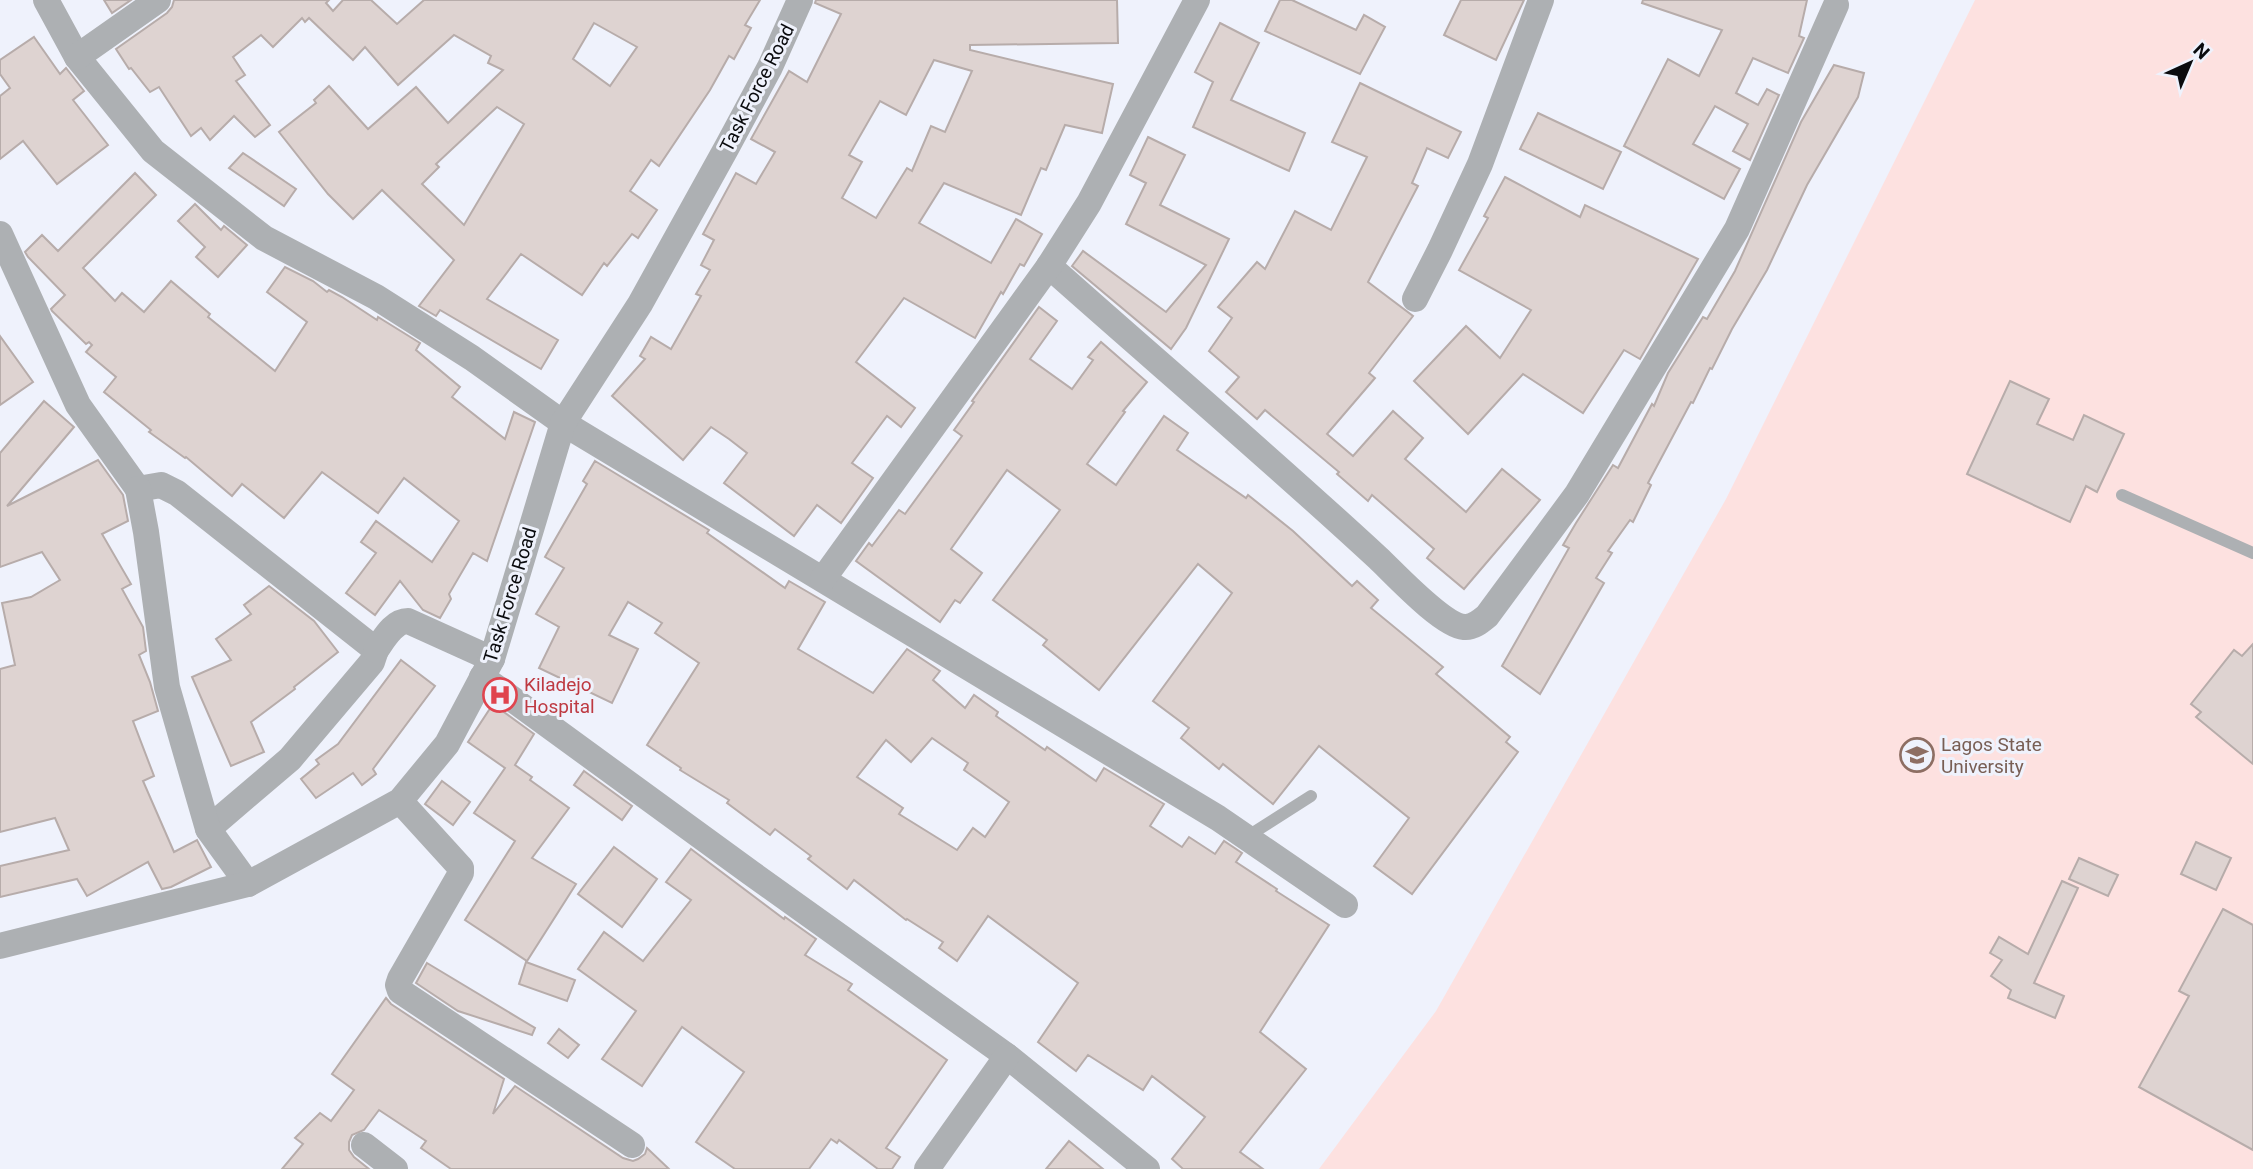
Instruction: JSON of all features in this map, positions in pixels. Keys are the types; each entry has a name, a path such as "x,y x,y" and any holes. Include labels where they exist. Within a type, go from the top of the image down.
{"street":[{"path":"46,0 77,57 153,151 264,238 376,297 472,358 563,423 1218,818 1345,905"},
{"path":"77,57 158,0"},
{"name":"Task Force Road","path":"0,946 248,884 400,801 447,744 487,668 563,423 640,304 770,67 800,0"},
{"path":"823,579 1049,266 1089,203 1197,0"},
{"path":"1415,299 1480,163 1541,0"},
{"path":"1049,266 1430,607 1447,620 1464,627 1477,624 1495,605 1577,494 1737,229 1836,5"},
{"path":"0,234 78,405 138,489 167,687 208,829 248,884"},
{"path":"138,489 161,485 177,493 376,650"},
{"path":"208,829 290,759 372,662 376,650 395,626 401,621 408,621 487,668 751,873 1007,1056 1147,1169"},
{"path":"400,801 461,868 461,873 400,979 400,991 632,1145"},
{"path":"927,1169 1007,1056"},
{"path":"364,1145 395,1169"}],"lane":[{"path":"2122,495 2253,553"},
{"path":"1244,838 1311,796"}],"shaded area":[{"name":"Lagos State University","path":"1975,0 2253,0 2253,1169 1319,1169 1436,1011 1726,499"}],"building":[{"path":"104,0 131,0 112,13"},
{"path":"174,0 329,0 326,3 333,11 343,0 371,0 397,24 424,0 760,0 745,25 751,28 734,59 729,56 710,90 659,166 651,160 630,191 657,210 638,238 632,234 607,266 604,263 582,295 521,254 487,299 558,340 541,369 440,310 436,316 419,306 454,260 382,190 353,219 328,194 279,132 316,103 314,100 329,86 368,129 416,87 448,123 503,70 488,63 491,56 454,35 398,85 365,47 353,60 309,18 305,22 302,18 273,47 261,35 233,57 245,75 236,81 270,125 255,137 234,116 210,140 201,128 191,136 159,87 150,92 131,68 129,69 116,49 172,7","holes":["594,23 637,47 610,86 573,59","497,107 524,124 464,225 422,184 439,167 436,164"]},
{"path":"816,0 1117,0 1118,43 970,45 970,50 1113,84 1102,133 1065,125 1046,170 1041,168 1021,215 944,183 919,223 991,263 1016,219 1042,234 1024,266 1020,264 1003,294 1001,292 975,338 904,298 856,362 915,408 901,427 887,416 852,463 873,478 841,523 817,505 794,536 724,483 747,453 729,439 711,427 683,460 612,396 645,359 640,356 651,337 671,349 701,296 696,294 710,270 701,265 714,240 703,234 736,173 756,184 775,152 751,139 789,71 807,82 841,14 815,3","holes":["934,60 972,71 945,132 931,126 912,171 907,168 876,218 842,198 862,162 849,155 880,101 906,115"]},
{"path":"1280,0 1292,0 1356,30 1364,15 1385,27 1360,74 1265,31"},
{"path":"1461,0 1524,0 1496,60 1444,35"},
{"path":"1643,0 1807,0 1799,36 1804,38 1788,73 1753,58 1736,93 1758,105 1767,89 1779,95 1750,160 1733,151 1748,124 1715,106 1693,144 1740,169 1724,199 1624,146 1668,59 1699,76 1722,30 1642,3"},
{"path":"1220,23 1259,43 1231,100 1305,133 1289,171 1193,127 1213,82 1195,72"},
{"path":"34,37 60,74 66,68 84,91 73,100 108,145 57,184 23,141 0,159 0,96 10,88 0,74 0,60"},
{"path":"1834,65 1864,73 1858,97 1807,185 1767,270 1648,483 1651,485 1633,522 1630,520 1608,551 1612,553 1596,578 1604,583 1540,694 1502,666 1569,548 1563,545 1613,465 1618,468 1652,404 1654,406 1668,373 1703,317 1707,319 1735,271 1801,122"},
{"path":"1360,83 1461,132 1448,158 1427,148 1412,183 1418,186 1368,282 1413,316 1369,373 1375,378 1327,434 1353,456 1393,411 1423,438 1405,459 1466,512 1502,469 1540,500 1464,589 1427,558 1434,549 1372,495 1368,501 1337,474 1339,472 1265,410 1257,419 1226,392 1239,377 1209,351 1232,318 1218,307 1257,262 1265,269 1295,211 1331,230 1367,157 1332,142"},
{"path":"1538,113 1621,152 1603,189 1520,149"},
{"path":"1148,137 1185,155 1160,205 1229,239 1186,328 1171,349 1072,266 1083,251 1166,312 1206,265 1126,224 1146,183 1130,175"},
{"path":"243,153 296,189 284,206 229,168"},
{"path":"135,173 156,195 83,268 115,301 122,293 144,312 171,281 210,314 208,317 275,371 307,322 267,292 285,267 420,343 416,350 460,387 452,397 505,439 514,412 535,422 487,561 473,553 449,594 451,599 440,618 423,610 400,581 375,615 346,593 376,553 361,542 376,521 432,562 459,521 404,478 378,513 322,472 284,518 242,484 232,496 186,457 149,432 151,430 104,392 116,377 86,352 92,345 89,342 86,344 52,311 65,295 25,252 42,235 58,251"},
{"path":"1505,177 1580,217 1585,205 1698,259 1640,359 1624,350 1583,413 1523,374 1468,434 1414,381 1466,326 1500,358 1531,310 1459,270 1488,218 1484,216"},
{"path":"195,204 221,230 224,226 247,245 218,277 196,257 205,247 178,221"},
{"path":"1039,307 1057,321 1030,359 1072,389 1093,360 1088,357 1101,342 1147,382 1123,411 1125,412 1087,464 1116,485 1164,416 1188,433 1177,450 1246,498 1248,495 1293,531 1352,586 1357,581 1378,600 1371,608 1443,667 1436,674 1510,737 1506,742 1518,752 1412,894 1374,866 1409,818 1319,746 1273,804 1223,764 1219,769 1181,738 1189,728 1153,701 1232,593 1198,564 1099,690 1043,645 1047,640 993,600 1060,510 1007,470 951,549 982,573 960,603 955,600 940,622 856,561 869,543 872,546 899,510 905,514 962,436 954,430"},
{"path":"0,336 33,382 0,405"},
{"path":"2010,381 2049,399 2037,424 2073,440 2084,415 2124,434 2097,492 2086,486 2070,522 1967,474"},
{"path":"44,401 74,427 7,506 98,460 123,495 128,521 102,534 131,584 122,589 143,627 146,651 139,655 158,711 133,721 154,776 143,781 174,852 197,840 211,867 171,887 162,889 148,862 87,896 77,879 0,897 0,866 69,850 55,818 0,832 0,669 15,665 2,603 31,597 60,580 42,552 0,567 0,453"},
{"path":"595,461 709,530 707,533 785,588 789,581 825,602 798,649 873,693 907,649 940,671 933,680 965,708 974,695 998,712 996,716 1096,781 1104,768 1164,804 1150,826 1182,847 1189,837 1215,854 1224,841 1242,853 1236,862 1329,925 1260,1032 1306,1069 1240,1152 1263,1169 1183,1169 1172,1159 1205,1117 1152,1076 1143,1090 1088,1055 1076,1071 1038,1042 1078,983 988,916 957,961 939,948 943,942 906,920 854,880 847,889 808,859 811,856 775,829 770,835 727,803 729,800 680,770 681,768 647,745 699,663 655,633 662,623 628,602 609,635 638,649 612,703 539,668 559,627 536,614 564,568 545,557 587,484 583,481","holes":["932,738 968,763 964,770 1009,802 985,837 973,828 957,850 899,814 903,808 857,777 886,740 911,762"]},
{"path":"269,586 314,621 338,652 251,722 264,752 231,766 192,677 231,660 216,639 251,614 244,605"},
{"path":"2253,644 2253,764 2196,717 2201,712 2191,704 2234,650 2242,656"},
{"path":"401,660 435,686 373,769 376,774 362,785 353,773 316,798 301,779 319,764 316,760 338,744"},
{"path":"493,704 534,734 515,765 532,777 530,780 569,808 532,858 576,884 527,961 465,920 515,841 474,813 505,768 468,742"},
{"path":"584,771 632,806 622,820 574,785"},
{"path":"442,781 470,802 453,825 425,804"},
{"path":"2196,842 2231,858 2216,890 2181,874"},
{"path":"614,847 657,879 622,927 578,894"},
{"path":"691,849 784,919 785,917 816,939 805,955 852,984 848,990 947,1060 886,1148 900,1157 892,1169 878,1169 839,1140 837,1143 831,1139 809,1169 735,1169 696,1142 744,1072 682,1027 642,1086 602,1059 636,1011 578,969 604,932 643,961 691,900 666,882"},
{"path":"2079,858 2118,875 2108,896 2069,879"},
{"path":"2062,881 2078,888 2034,983 2064,996 2055,1018 2008,998 2011,990 1991,976 2002,960 1990,953 1999,937 2028,954"},
{"path":"2223,909 2253,925 2253,1150 2139,1087 2189,996 2179,991"},
{"path":"526,962 575,980 567,1001 519,984"},
{"path":"427,963 535,1028 532,1035 458,1011 416,983"},
{"path":"386,998 391,1004 504,1079 493,1114 515,1086 623,1158 633,1161 638,1159 645,1154 647,1148 669,1169 451,1169 421,1148 426,1141 379,1110 364,1130 352,1135 349,1142 349,1150 354,1157 369,1169 282,1169 303,1144 295,1138 320,1113 331,1121 354,1090 332,1074"},
{"path":"559,1029 579,1045 568,1058 548,1043"},
{"path":"1069,1141 1103,1169 1046,1169"}],"place":[{"name":"Kiladejo Hospital","path":"500,695"},
{"name":"Lagos State University","path":"1917,755"}]}
